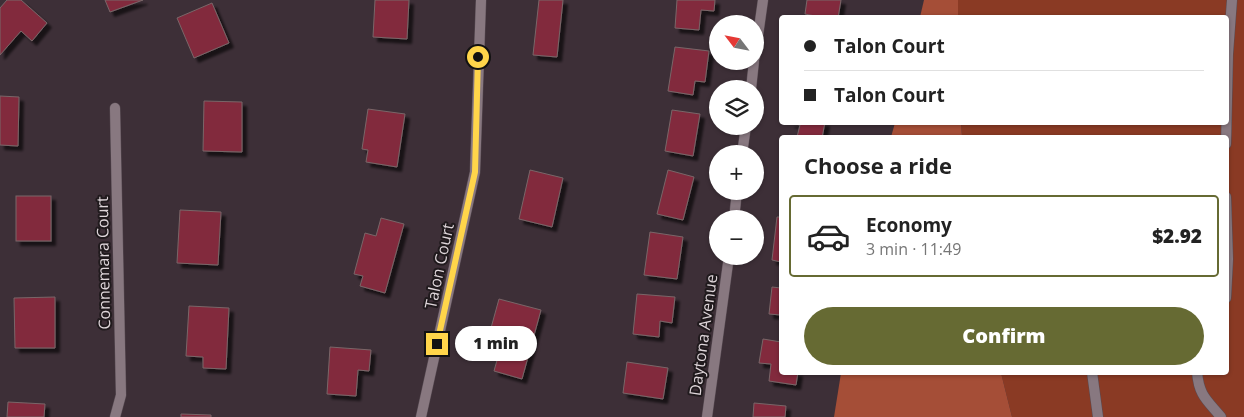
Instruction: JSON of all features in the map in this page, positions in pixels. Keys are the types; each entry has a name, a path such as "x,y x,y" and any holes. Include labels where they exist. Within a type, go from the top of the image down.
{"street":[{"name":"Talon Court","path":"421,417 475,172 481,0"},
{"path":"760,15 762,0"},
{"path":"1229,40 1232,0"},
{"name":"Connemara Court","path":"115,108 121,394 115,417"},
{"name":"Daytona Avenue","path":"707,417 728,265"},
{"path":"1092,375 1098,417"},
{"path":"1197,375 1198,384 1204,397 1222,417"}],"shaded area":[{"path":"924,0 958,0 958,15 920,15"},
{"path":"958,0 1244,0 1244,417 1012,417 1002,375 1229,375 1229,135 962,135 961,125 1229,125 1229,15 958,15"},
{"path":"894,125 961,125 962,135 892,135"},
{"path":"841,375 1002,375 1012,417 834,417"}],"building":[{"path":"7,0 21,0 47,23 32,41 21,31 0,55 0,8"},
{"path":"105,0 143,0 110,12"},
{"path":"375,0 409,0 407,39 373,37"},
{"path":"539,0 563,0 557,57 533,55"},
{"path":"677,0 715,0 714,11 701,10 699,30 675,28"},
{"path":"807,0 841,0 838,15 805,14"},
{"path":"212,3 229,43 194,58 177,18"},
{"path":"675,47 709,51 705,82 695,81 693,95 668,91"},
{"path":"0,96 19,97 18,146 0,145"},
{"path":"204,101 242,102 242,152 203,151"},
{"path":"368,109 405,114 397,167 366,162 368,150 362,149"},
{"path":"672,110 700,114 693,156 665,151"},
{"path":"800,125 824,125 823,135 798,135"},
{"path":"530,170 563,178 552,227 519,219"},
{"path":"668,170 694,177 683,220 657,214"},
{"path":"16,196 51,196 51,241 16,241"},
{"path":"180,210 221,212 218,265 177,263"},
{"path":"777,217 779,217 779,262 772,260"},
{"path":"381,218 404,224 385,293 360,286 363,276 354,274 365,233 376,236"},
{"path":"650,232 683,237 677,279 644,275"},
{"path":"772,287 779,288 779,315 769,314"},
{"path":"637,294 675,297 672,323 660,321 659,337 633,334"},
{"path":"55,297 55,348 15,348 14,298"},
{"path":"499,299 541,310 522,379 494,371 505,332 491,328"},
{"path":"189,306 229,308 226,369 203,368 203,357 186,356"},
{"path":"763,339 779,342 779,375 798,375 796,385 769,381 771,364 759,363"},
{"path":"330,347 371,350 369,371 358,370 356,396 327,394"},
{"path":"627,362 668,368 663,399 623,393"},
{"path":"8,402 45,404 44,417 7,417"},
{"path":"754,403 786,406 785,417 753,417"},
{"path":"181,414 211,415 211,417 181,417"}],"route":[{"path":"437,344 475,172 478,57"}]}
